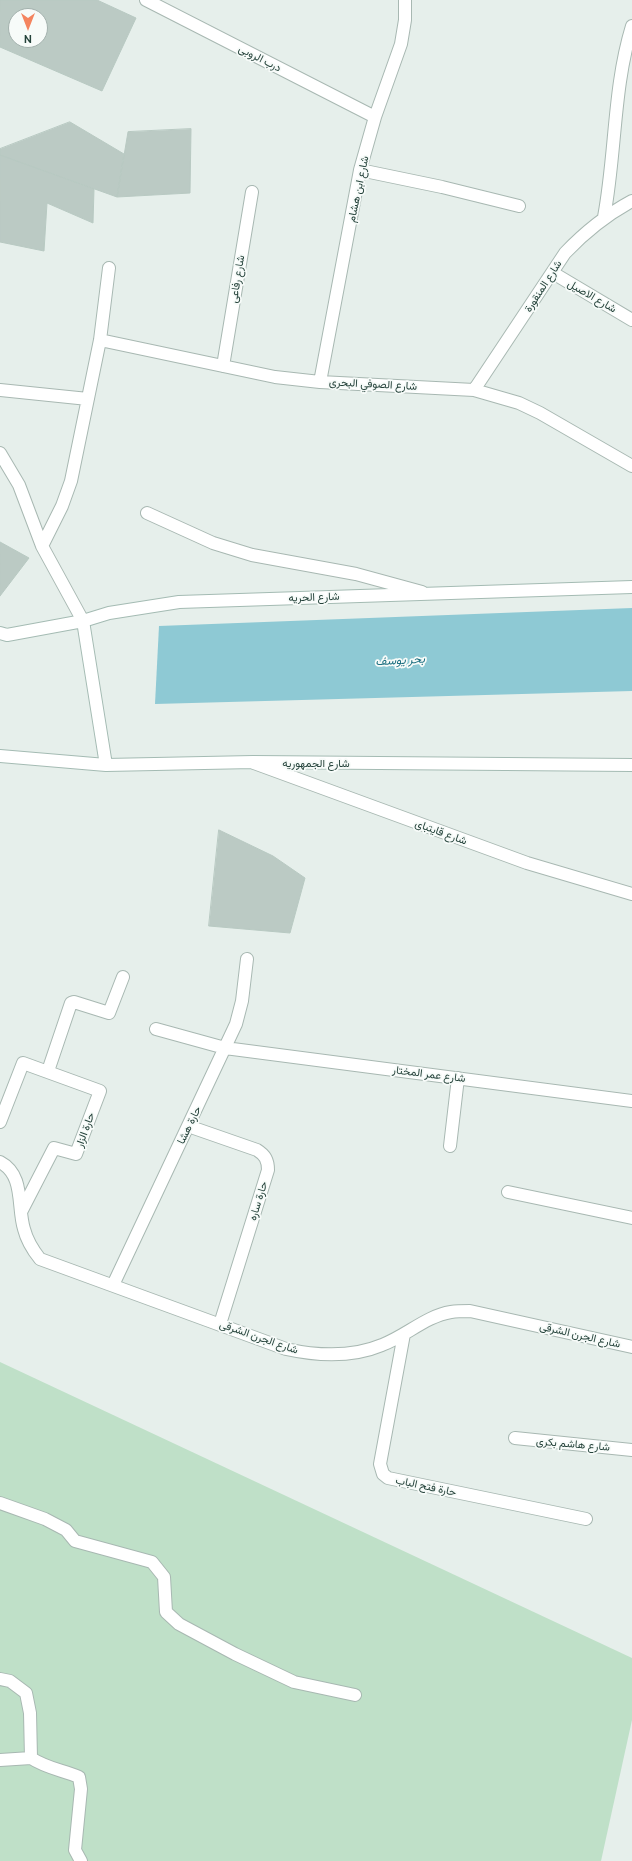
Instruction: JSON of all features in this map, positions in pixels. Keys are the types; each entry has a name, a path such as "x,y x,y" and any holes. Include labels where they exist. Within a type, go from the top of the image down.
{"street":[{"name":"درب الروبى","path":"146,0 375,117"},
{"name":"شارع ابن هشام","path":"320,382 360,170 375,117 401,44 405,0"},
{"path":"604,217 617,95 632,26"},
{"path":"360,170 442,187 519,206"},
{"name":"شارع رفاعى","path":"223,366 252,192"},
{"name":"شارع المنقورة","path":"474,390 565,253 583,234 604,217 632,201"},
{"path":"42,546 62,506 71,481 100,340 109,268"},
{"name":"شارع الاصيل","path":"552,273 632,320"},
{"name":"شارع الصوفي البحرى","path":"100,340 275,376 320,382 474,390 497,396 533,410 632,466"},
{"path":"0,390 88,399"},
{"path":"0,453 19,485 42,546 83,621 106,765"},
{"path":"147,513 213,543 252,555 356,574 424,593"},
{"name":"شارع الحريه","path":"0,633 7,635 83,621 109,613 179,602 632,587"},
{"name":"شارع الجمهوريه","path":"0,756 106,765 253,762 632,765"},
{"name":"شارع قايتباى","path":"253,762 527,863 632,894"},
{"name":"حارة هشا","path":"112,1285 236,1024 242,1001 247,959"},
{"path":"48,1071 71,1003 74,1002 109,1013 123,976"},
{"name":"شارع عمر المختار","path":"156,1029 225,1048 632,1101"},
{"name":"حارة الزار","path":"0,1122 23,1063 100,1091 76,1154 54,1148 21,1212"},
{"path":"450,1146 458,1078"},
{"name":"حارة ساره","path":"188,1126 256,1150 266,1158 268,1164 268,1170 220,1324"},
{"name":"شارع الجرن الشرقى","path":"0,1162 12,1172 16,1181 23,1228 30,1246 40,1259 286,1349 310,1354 334,1355 358,1352 382,1345 434,1317 451,1312 470,1311 632,1347"},
{"path":"508,1192 632,1218"},
{"name":"حارة فتح الباب","path":"404,1334 380,1464 383,1474 388,1478 586,1519"},
{"name":"شارع هاشم بكرى","path":"515,1438 632,1450"},
{"path":"0,1503 45,1519 66,1530 75,1541 152,1562 164,1577 166,1612 186,1628 235,1654 294,1682 355,1695"},
{"path":"0,1679 10,1681 26,1693 30,1713 31,1758"},
{"path":"0,1760 31,1758 42,1766 79,1777 81,1789 75,1850 81,1861"}],"green space":[{"path":"0,1362 632,1658 632,1720 601,1861 0,1861"}],"water":[{"name":"بحر يوسف","path":"632,608 632,691 155,704 159,626"}],"building":[{"path":"0,0 97,0 136,18 102,91 0,47"},
{"path":"70,122 124,154 117,197 0,155 0,149"},
{"path":"191,129 190,193 117,197 128,132"},
{"path":"0,155 94,189 93,223 47,203 44,251 0,242"},
{"path":"0,542 29,558 0,596"},
{"path":"219,830 273,856 305,878 290,933 209,926"}]}
